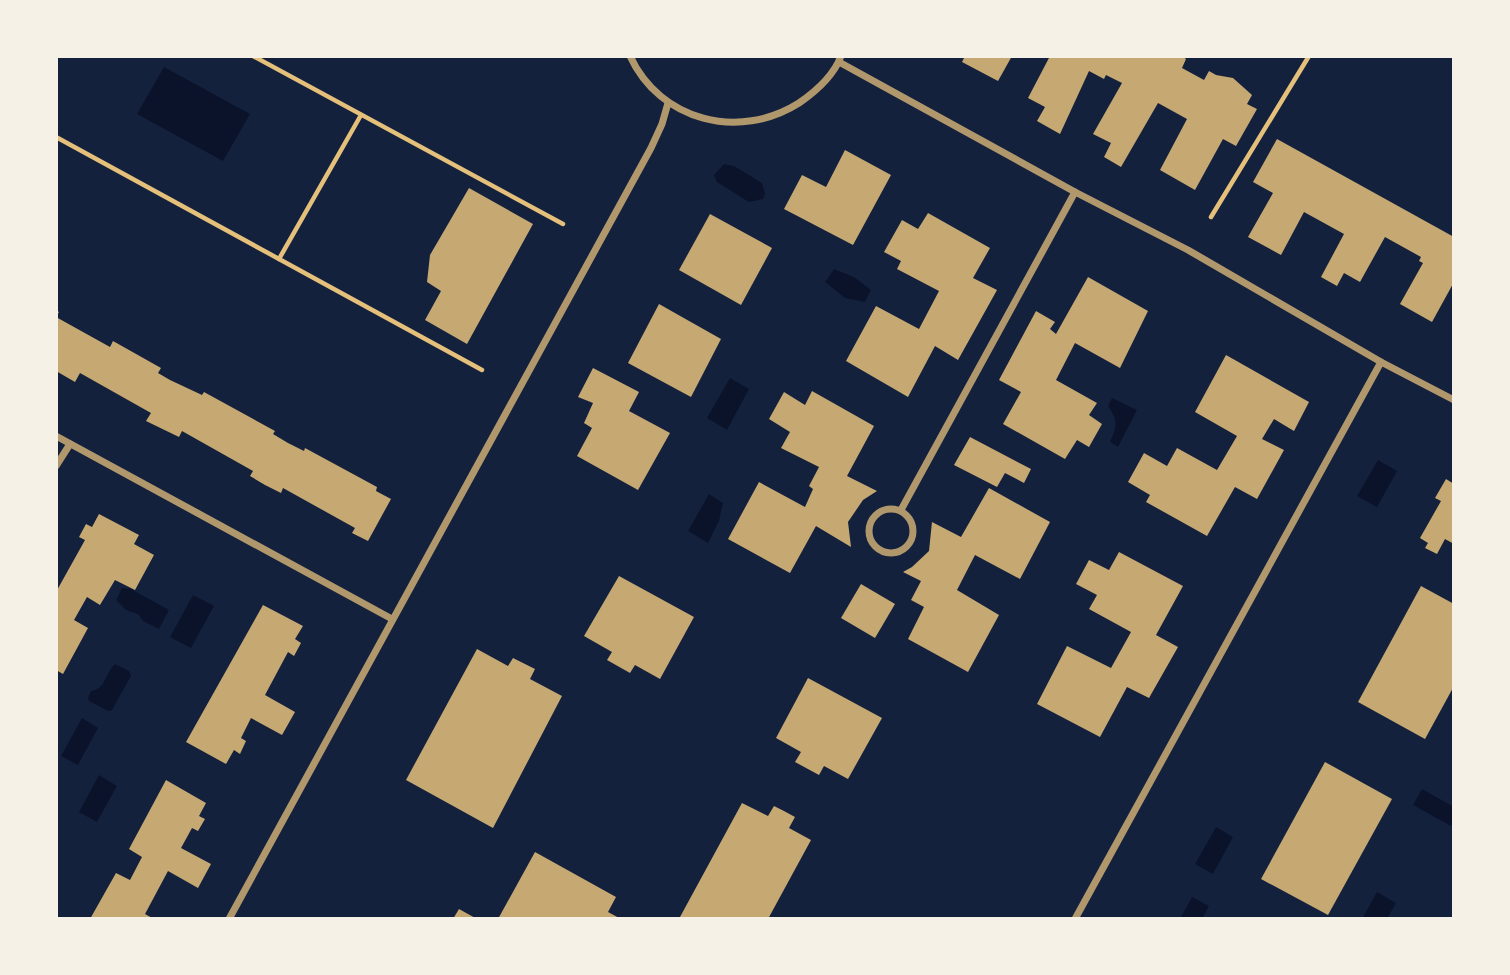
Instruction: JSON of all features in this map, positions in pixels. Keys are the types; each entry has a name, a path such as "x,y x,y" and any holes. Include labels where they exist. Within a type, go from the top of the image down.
{"street":[{"path":"630,56 638,74 668,103 703,120 743,124 781,114 814,93 840,59 1075,192 1188,250 1381,362 1454,400"},
{"path":"229,919 651,148 668,103"},
{"path":"901,510 1075,192"},
{"path":"1075,919 1381,362"},
{"path":"56,436 392,619"},
{"path":"56,466 70,444"},
{"path":"886,509 901,510 914,527 911,541 900,552 879,550 870,538 873,517 886,509"}],"path":[{"path":"253,56 563,224"},
{"path":"1211,217 1308,56"},
{"path":"279,259 361,115"},
{"path":"56,137 482,370"}],"water":[{"path":"164,67 250,114 223,161 137,114"},
{"path":"724,164 734,166 762,183 765,194 763,199 749,202 717,182 714,175"},
{"path":"834,269 854,277 871,290 865,302 845,298 825,282"},
{"path":"730,378 749,389 727,430 707,418"},
{"path":"1112,398 1137,410 1118,447 1110,442 1115,424 1114,415 1108,406"},
{"path":"1378,460 1397,471 1377,507 1357,496"},
{"path":"709,494 723,503 719,521 708,543 688,531"},
{"path":"122,588 131,589 169,610 159,629 143,621 138,614 126,610 116,600"},
{"path":"193,595 214,606 191,648 170,637"},
{"path":"115,664 129,671 131,676 112,710 108,711 88,698 91,691 103,684"},
{"path":"82,718 98,728 78,765 61,756"},
{"path":"99,775 117,786 97,822 79,812"},
{"path":"1422,789 1454,807 1451,826 1413,805"},
{"path":"1216,827 1233,837 1213,874 1195,864"},
{"path":"1377,892 1396,903 1387,919 1362,919"},
{"path":"1192,897 1209,906 1202,919 1180,919"}],"building":[{"path":"965,56 1012,56 998,81 962,62"},
{"path":"1050,56 1182,56 1186,59 1182,68 1204,80 1209,71 1233,78 1252,95 1247,104 1257,109 1236,146 1223,139 1195,190 1160,170 1187,119 1158,103 1121,167 1104,157 1111,143 1093,134 1122,83 1106,75 1104,79 1089,71 1060,134 1037,121 1045,107 1028,98"},
{"path":"1277,139 1454,237 1454,282 1432,322 1400,304 1423,263 1419,261 1421,257 1385,237 1360,282 1344,273 1337,286 1321,277 1344,234 1304,212 1281,255 1248,237 1273,193 1253,182"},
{"path":"845,150 891,175 853,245 784,209 802,175 826,187"},
{"path":"469,188 533,224 467,344 425,320 441,291 427,282 430,255"},
{"path":"928,213 990,248 973,278 997,290 958,360 935,346 908,397 846,361 876,306 919,329 939,291 897,269 901,261 884,252 902,220 918,229"},
{"path":"710,214 772,248 741,305 679,270"},
{"path":"1088,277 1148,311 1120,368 1075,343 1056,380 1097,403 1089,415 1102,424 1089,447 1077,440 1065,459 1003,424 1021,392 999,380 1036,311 1055,322 1050,329 1056,334"},
{"path":"659,304 721,339 691,397 628,363"},
{"path":"56,317 110,347 113,341 161,368 158,373 170,380 202,395 204,392 275,431 273,434 288,443 304,451 305,448 377,487 376,491 391,499 368,541 352,533 355,528 283,488 281,493 265,485 250,476 253,471 182,431 179,437 146,421 151,413 80,373 75,382 56,371"},
{"path":"1226,355 1309,402 1294,431 1274,419 1262,439 1284,450 1257,499 1235,487 1207,536 1146,502 1150,495 1128,482 1144,453 1167,466 1177,448 1217,470 1237,436 1195,412"},
{"path":"593,368 639,392 629,411 670,433 638,490 577,456 592,428 584,423 593,403 578,397"},
{"path":"812,391 874,426 847,476 877,491 863,500 848,522 851,547 816,526 790,573 728,539 759,482 805,507 813,489 809,486 819,467 781,448 790,432 769,419 784,392 805,405"},
{"path":"970,437 1031,469 1024,483 1005,473 997,487 954,465"},
{"path":"1446,479 1454,484 1454,544 1445,539 1437,554 1425,548 1428,543 1420,538 1441,501 1435,498"},
{"path":"989,488 1050,522 1020,579 975,555 957,590 999,615 968,672 908,639 924,607 911,600 921,581 903,572 929,551 932,522 961,537"},
{"path":"99,514 139,535 134,544 154,555 135,590 115,580 100,605 87,597 74,620 88,628 63,674 56,670 56,592 85,540 79,537 86,524 92,527"},
{"path":"1119,552 1183,586 1156,635 1178,647 1149,698 1127,687 1100,737 1037,704 1067,646 1111,668 1131,632 1089,609 1097,595 1076,584 1089,560 1109,570"},
{"path":"619,576 694,617 660,679 635,665 630,673 607,660 612,652 584,636"},
{"path":"861,584 895,604 875,638 841,618"},
{"path":"1421,586 1454,604 1454,686 1425,739 1358,702"},
{"path":"263,605 303,626 295,639 301,643 294,656 288,652 265,695 295,712 282,735 251,718 241,738 246,741 240,754 234,750 226,764 186,742"},
{"path":"477,649 508,666 513,658 535,669 530,679 562,696 493,828 406,780"},
{"path":"808,678 882,718 848,779 824,766 819,775 795,762 801,752 776,738"},
{"path":"1325,762 1392,799 1328,915 1261,879"},
{"path":"166,780 206,803 199,816 205,819 198,831 192,828 181,848 211,864 198,888 168,871 145,914 154,919 90,919 116,873 130,880 142,857 129,849"},
{"path":"742,803 768,816 774,806 784,811 795,817 789,828 811,840 768,919 680,917"},
{"path":"535,852 616,897 608,912 621,919 498,919"},
{"path":"459,909 477,919 453,919"}]}
